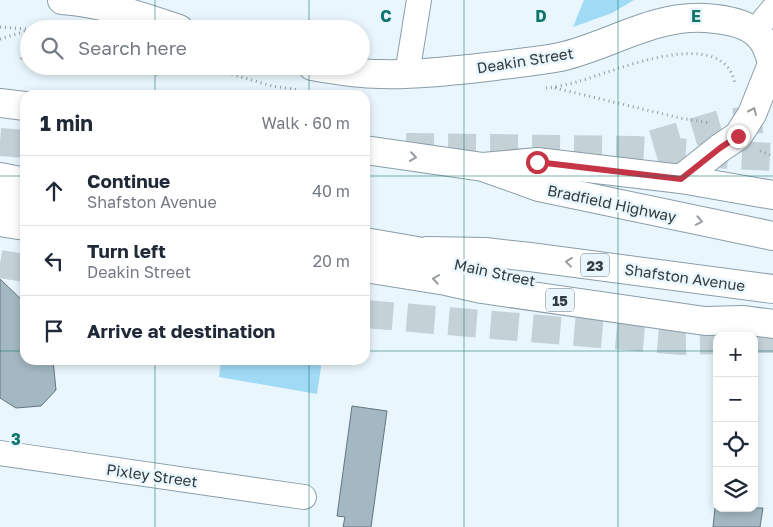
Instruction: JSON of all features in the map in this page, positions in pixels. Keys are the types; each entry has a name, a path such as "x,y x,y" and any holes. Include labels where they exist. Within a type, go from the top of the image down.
{"main road":[{"path":"76,1 107,6 151,20"},
{"name":"Deakin Street","path":"370,75 469,69 560,57 593,48 651,25 685,18 723,20 738,24 754,32"},
{"path":"681,179 720,148 730,128 752,114 773,65 766,46 754,32"},
{"name":"Deakin Street","path":"310,79 365,75"},
{"path":"0,103 20,105"},
{"name":"Bradfield Highway","path":"370,151 483,167 538,187 773,236"},
{"path":"483,167 537,162 681,179 773,195"},
{"path":"0,177 20,181"},
{"path":"0,199 20,205"},
{"path":"0,222 20,225"},
{"name":"Main Street","path":"370,243 417,251 456,265 490,274 708,305 744,320"},
{"name":"Shafston Avenue","path":"417,251 485,252 773,289"},
{"name":"Main Street","path":"370,269 482,289 704,321 744,320 773,324"}],"street":[{"path":"407,74 419,0"},
{"path":"754,32 773,9"},
{"name":"Pixley Street","path":"0,452 304,496"}],"path":[{"path":"0,27 20,28"},
{"path":"0,38 20,32"},
{"path":"544,88 579,82 650,59 672,54 696,54 716,58 728,68 734,78 737,92"},
{"path":"235,75 272,86 310,79"},
{"path":"553,87 680,118 730,128 750,146 773,156"}],"shaded area":[{"path":"584,0 634,0 612,13 573,27"},
{"path":"220,365 321,365 317,394 219,377"}],"building":[{"path":"0,279 20,298 20,365 54,365 56,390 41,406 16,408 0,398"},
{"path":"352,406 387,411 371,527 343,527 345,517 337,516"},
{"path":"758,508 763,508 760,527 713,527 715,512 758,512"}],"tunnel":[{"path":"653,144 724,123 773,118"},
{"path":"0,142 20,144"},
{"path":"406,147 634,150 773,157"},
{"path":"0,264 20,267"},
{"path":"370,314 682,341 713,340"},
{"path":"758,339 773,339"}],"route":[{"path":"537,162 681,179 738,136"}]}
